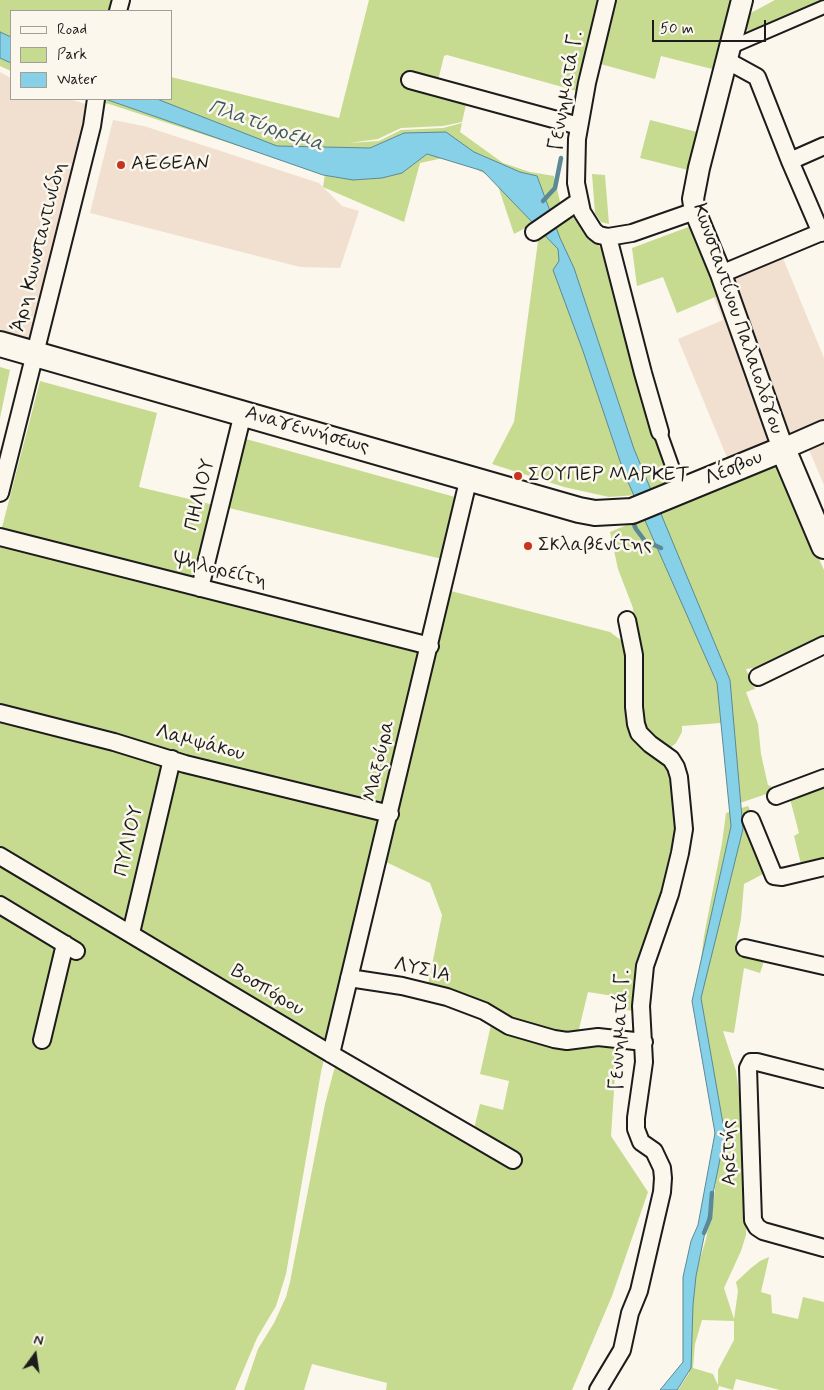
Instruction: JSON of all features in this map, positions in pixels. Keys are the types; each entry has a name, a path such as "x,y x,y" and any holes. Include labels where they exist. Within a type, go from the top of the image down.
{"main road":[{"name":"Αναγεννήσεως","path":"0,344 579,510 614,513"},
{"name":"Λέσβου","path":"614,513 632,510 783,449"},
{"name":"Κωνσταντίνου Παλαιολόγου","path":"783,449 824,546"}],"street":[{"name":"Γεννηματά Γ.","path":"607,0 587,83 579,126 576,163 579,201 586,221 598,234 608,237"},
{"name":"Κωνσταντίνου Παλαιολόγου","path":"742,0 693,199 695,211 721,274 783,449"},
{"path":"721,274 822,232 757,78 728,54 824,7"},
{"path":"410,80 579,126"},
{"name":"Άρη Κωνσταντινίδη","path":"0,493 92,126 95,104"},
{"path":"790,160 824,146"},
{"path":"534,232 579,201"},
{"path":"681,491 660,432 643,373 608,237 632,233 695,211"},
{"name":"ΠΗΛΙΟΥ","path":"200,588 243,413"},
{"name":"Λέσβου","path":"783,449 824,431"},
{"name":"Μαξούρα","path":"331,1054 390,814 469,477"},
{"name":"Ψηλορείτη","path":"0,537 430,646"},
{"name":"Γεννηματά Γ.","path":"598,1390 620,1355 630,1314 639,1291 662,1192 664,1178 662,1168 654,1151 639,1139 636,1129 644,1066 641,1006 645,966 659,930 675,876 684,829 679,777 676,767 671,758 650,744 639,732 634,716 634,655 626,620"},
{"path":"758,677 824,646"},
{"name":"Λαμψάκου","path":"0,713 390,814"},
{"name":"ΠΥΛΙΟΥ","path":"130,933 172,759"},
{"path":"776,796 824,778"},
{"path":"751,820 774,876 782,877 824,867"},
{"name":"Βοσπόρου","path":"0,856 331,1054 513,1160"},
{"path":"0,905 71,947 42,1040"},
{"path":"745,948 824,966"},
{"name":"ΛΥΣΙΑ","path":"350,978 424,990 484,1011 509,1026 554,1039 568,1040 598,1037 644,1042"},
{"name":"Αρετής","path":"824,1079 754,1062 750,1063 748,1068 753,1218 757,1227 763,1231 824,1248"}],"shaded area":[{"path":"0,72 10,77 10,100 72,100 89,105 28,341 0,334"},
{"path":"113,120 144,126 319,183 342,206 359,211 340,268 300,267 90,213"},
{"path":"778,246 824,358 824,485 801,431 728,460 678,339 723,320 705,275"}],"green space":[{"path":"0,0 119,0 115,10 10,10 10,71 0,66"},
{"path":"369,0 600,0 577,91 447,55 444,56 435,93 467,100 462,122 443,126 401,128 378,139 349,143 379,141 401,130 443,128 462,123 460,132 503,163 530,172 554,176 561,206 546,217 514,234 496,180 452,156 420,163 404,222 323,187 325,174 109,104 90,100 172,100 172,77 339,118"},
{"path":"613,0 735,0 716,70 661,56 655,79 597,63"},
{"path":"775,0 824,0 824,3 750,36 746,26 749,14"},
{"path":"650,120 697,132 688,170 640,158"},
{"path":"592,174 605,175 609,224 601,222 595,213"},
{"path":"571,215 604,251 650,424 672,486 637,495 609,497 564,487 492,464 514,422 538,241 541,235"},
{"path":"691,226 720,295 677,313 663,277 637,286 632,248"},
{"path":"0,367 10,370 0,418"},
{"path":"40,381 157,413 139,487 214,505 193,594 419,651 321,1072 286,1274 276,1306 257,1338 235,1390 0,1390 0,535"},
{"path":"246,439 455,497 442,559 229,508"},
{"path":"775,463 824,570 824,640 760,667 746,669 755,689 746,692 758,724 761,754 768,785 778,790 740,803 733,722 682,726 682,732 676,743 670,748 645,733 633,608 618,569 610,532"},
{"path":"451,591 610,632 626,644 631,723 672,770 677,835 637,1011 624,1010 620,997 588,992 578,1033 617,1044 611,1136 648,1192 612,1296 572,1390 386,1390 387,1383 312,1364 304,1390 244,1390 258,1349 274,1323 286,1297 325,1104 337,1065 470,1145 480,1104 503,1110 509,1081 480,1074 495,1007 428,985 442,915 430,883 386,862"},
{"path":"824,786 824,859 801,864 794,836 799,833 790,799"},
{"path":"748,806 753,816 765,873 744,884 741,919 735,948 767,952 760,973 744,968 734,1033 723,1031 736,1071 744,1130 747,1176 746,1235 741,1251 724,1288 734,1319 738,1291 736,1282 760,1261 769,1257 761,1292 771,1295 772,1313 798,1319 803,1297 824,1302 824,1390 780,1390 736,1379 733,1390 719,1386 718,1390 678,1390 689,1373 688,1318 694,1279 706,1239 714,1200 716,1177 713,1100 697,991 704,936 726,813","holes":["702,1320 734,1321 734,1340 718,1370 718,1385 713,1374 693,1368 695,1344"]}],"water":[{"path":"0,32 10,37 10,63 0,58"},
{"path":"108,100 160,100 277,146 370,148 404,133 446,132 474,152 520,172 537,176 560,238 574,268 634,449 730,680 743,829 701,998 725,1135 696,1276 691,1368 677,1390 660,1390 683,1362 683,1277 691,1241 698,1225 715,1133 692,1001 731,826 717,683 624,473 583,351 553,270 559,261 558,249 483,171 427,154 402,173 382,178 353,180 323,175"}],"waterway":[{"path":"543,201 555,188 561,158"},
{"path":"631,518 645,541 661,548"},
{"path":"704,1233 710,1218 712,1193"}],"place":[{"name":"AEGEAN","path":"121,165"},
{"name":"ΣΟΥΠΕΡ ΜΑΡΚΕΤ","path":"518,476"},
{"name":"Σκλαβενίτης","path":"528,546"}],"water label":[{"name":"Πλατύρρεμα","path":"266,127"}]}
